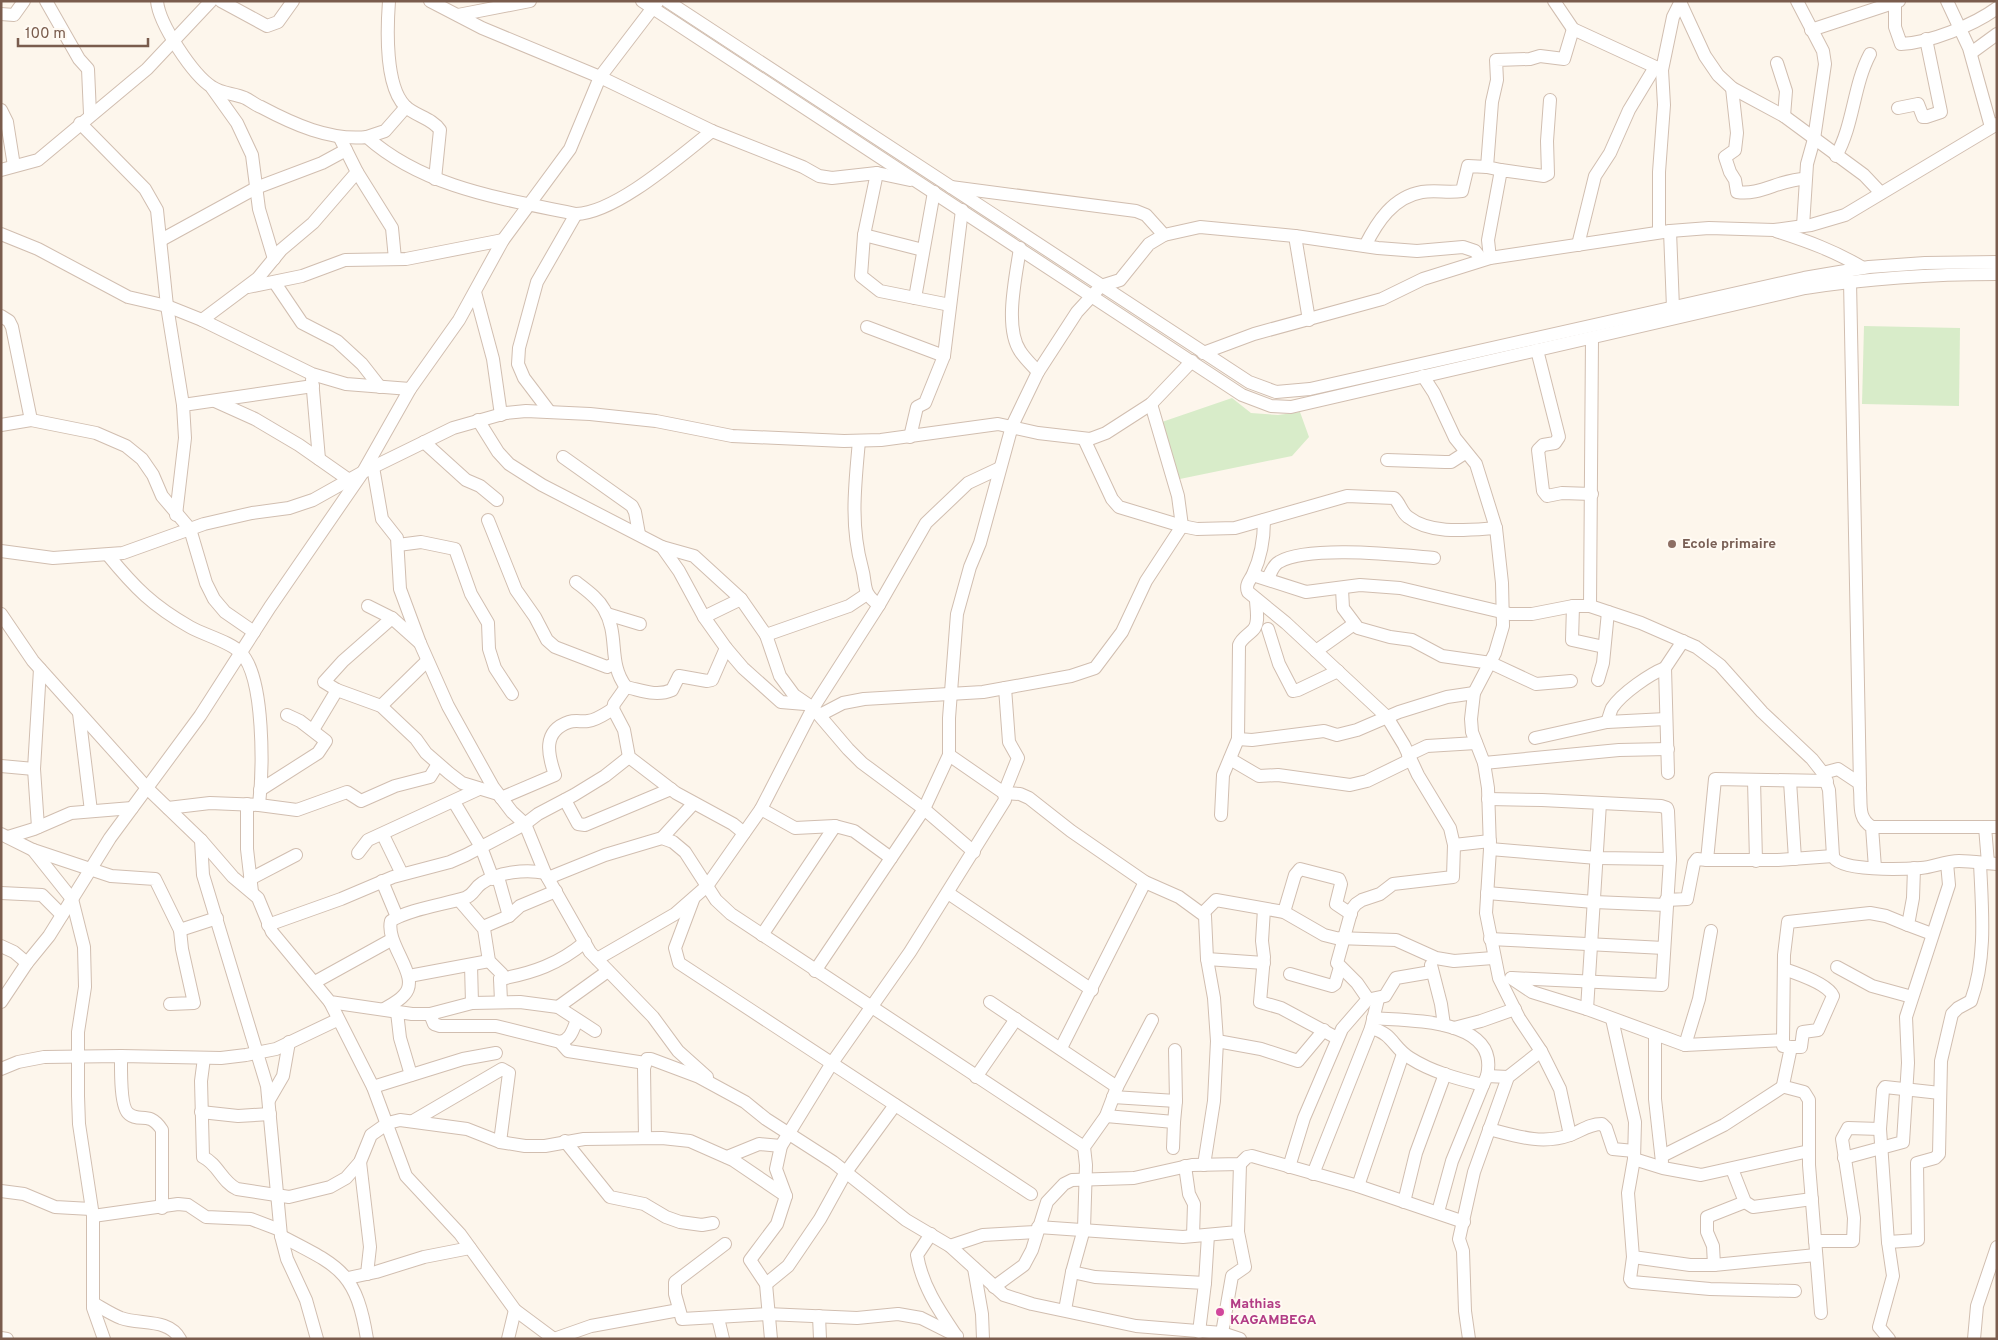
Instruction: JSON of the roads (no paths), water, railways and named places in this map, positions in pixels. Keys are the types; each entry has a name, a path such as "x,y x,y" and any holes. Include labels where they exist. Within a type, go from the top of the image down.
{"street":[{"path":"1,14 14,15 24,1"},
{"path":"46,1 79,59 88,69 90,114"},
{"path":"157,1 166,28 237,123 252,155 259,210 274,259"},
{"path":"1,170 38,160 80,122 147,69 211,1"},
{"path":"221,1 267,26 278,22 292,1"},
{"path":"388,1 387,39 397,93 406,107 436,124 440,130 435,179"},
{"path":"430,1 482,28 600,77 712,132 803,167 819,176 832,178 877,173 917,181"},
{"path":"458,15 530,1"},
{"path":"642,1 655,5 1020,248 1204,353 1249,382 1267,390 1286,393 1673,308 1805,288 1925,274 1997,274"},
{"path":"667,1 948,187 1097,291 1192,361 1242,394 1261,403 1282,407 1423,376 1592,338 1730,300 1863,268 1925,263 1997,262"},
{"path":"1554,1 1573,29 1659,69"},
{"path":"1797,1 1823,51 1825,64 1814,139 1808,155 1803,226"},
{"path":"1204,353 1254,334 1382,300 1422,279 1486,259 1664,231 1708,228 1774,230 1803,226 1845,215 1994,126 1961,29 1947,1"},
{"path":"1578,245 1595,176 1610,153 1629,110 1659,69 1673,17 1681,2"},
{"path":"1681,2 1705,56 1718,75 1732,88 1784,116 1864,175 1881,193"},
{"path":"1811,30 1896,2 1895,28 1899,43 1904,44 1961,29 1986,17 1996,4"},
{"path":"1,1002 62,915 132,808 148,789 200,716 254,632 368,470 410,389 446,339 475,292 503,240 570,150 600,77 655,5"},
{"path":"1487,167 1492,102 1497,80 1496,60 1530,59 1540,56 1564,59 1573,29"},
{"path":"1970,53 1997,34"},
{"path":"1898,108 1918,104 1923,117 1942,112 1926,39"},
{"path":"1836,156 1851,122 1864,65 1870,54"},
{"path":"1777,63 1786,91 1784,116"},
{"path":"1659,69 1664,105 1659,172 1673,308"},
{"path":"211,86 227,94 245,98 284,119 340,138 367,137 385,131 406,107"},
{"path":"1732,88 1737,133 1736,150 1734,154 1727,155 1726,160 1735,180 1737,192 1751,192 1787,180 1805,179"},
{"path":"1364,246 1385,213 1394,205 1424,192 1462,192 1468,166 1544,176 1548,174 1547,140 1550,100"},
{"path":"1,110 7,122 14,166"},
{"path":"80,122 152,199 156,210 167,306 183,405 185,438 176,514"},
{"path":"367,137 381,149 435,179 458,188 576,214 597,211 638,186 712,132"},
{"path":"340,138 357,172 392,228 395,259"},
{"path":"160,240 256,188 322,163 346,150"},
{"path":"1486,259 1501,170"},
{"path":"202,320 258,278 288,243 313,223 337,198 357,172"},
{"path":"877,173 864,235 861,276 880,291 950,305"},
{"path":"948,187 1136,211 1146,215 1164,235"},
{"path":"915,298 934,192"},
{"path":"910,437 917,407 925,403 944,356 962,210"},
{"path":"549,411 524,378 518,364 519,348 537,282 576,214"},
{"path":"815,971 924,809 949,755 949,718 957,614 970,568 980,543 1012,426 1038,372 1078,312 1097,291 1120,280 1150,244 1164,235 1200,227 1417,251 1463,246 1475,251 1486,259"},
{"path":"1774,230 1819,245 1863,268"},
{"path":"1,234 38,249 128,298 167,306 202,320 313,380"},
{"path":"864,235 924,250"},
{"path":"1295,236 1309,320"},
{"path":"248,287 302,276 345,260 431,256 503,240"},
{"path":"1020,248 1012,309 1015,338 1020,351 1038,372"},
{"path":"1850,282 1861,814 1863,820 1872,827 1991,827 1984,932 1976,986 1971,1001 1958,1008 1952,1014 1940,1072 1942,1112 1939,1154 1935,1158 1916,1163 1918,1241 1888,1242"},
{"path":"275,283 302,323 338,341 362,364 380,387"},
{"path":"475,292 493,360 501,415"},
{"path":"1,316 9,321 12,327 32,420"},
{"path":"867,327 944,356"},
{"path":"1590,606 1592,338"},
{"path":"1537,350 1559,437 1555,443 1544,445 1538,450 1542,491 1548,496 1592,494"},
{"path":"1,551 44,558 108,556 139,548 190,529 252,513 289,508 313,500 368,470 453,428 501,415 549,411 672,423 732,436 859,441 910,437 990,424 1084,439 1106,433 1151,404 1192,361"},
{"path":"1423,376 1434,393 1455,438 1478,469 1496,528 1503,612 1501,635 1491,662 1474,693 1470,725 1484,763 1488,799 1490,845 1486,913 1499,978 1515,1009 1541,1051 1560,1089 1570,1135"},
{"path":"183,405 214,401 313,380 410,389"},
{"path":"313,380 319,459"},
{"path":"214,401 255,419 349,480"},
{"path":"662,546 671,557 704,617 726,648 743,668 781,702 813,709 864,699 952,694 1005,688 1071,676 1099,666 1122,632 1146,581 1182,526 1178,496 1151,404"},
{"path":"1,424 32,420 96,433 126,446 148,467 162,496 190,529 211,594 225,612 254,632"},
{"path":"478,420 498,452 510,464 542,484 662,546 694,556 741,599 766,635 780,676 794,695 813,709 835,736 862,763 924,809 974,852"},
{"path":"1084,439 1112,499 1119,507 1182,526 1197,529 1235,528 1347,496 1358,495 1394,498 1407,516 1427,526 1466,530 1496,528"},
{"path":"859,441 853,514 856,548 867,594 879,604"},
{"path":"424,442 466,480 485,489 497,500"},
{"path":"1387,460 1451,462 1465,453"},
{"path":"563,457 632,506 639,534"},
{"path":"597,959 662,922 707,886 761,809 813,709 879,604 926,523 968,482 1000,468"},
{"path":"368,470 382,519 397,538 400,588 427,661 448,706 500,796 525,824 546,876 585,942 597,959 653,1017 678,1051 714,1084"},
{"path":"488,520 516,590 535,617 547,640 555,647 607,667 614,664"},
{"path":"1264,520 1264,541 1246,589 1316,650 1387,717 1446,819 1454,844 1454,877 1393,884 1380,894 1362,900 1354,906 1337,962 1373,999 1372,1023 1313,1174"},
{"path":"398,545 421,542 455,549 471,594 488,623 489,648 495,668 512,694"},
{"path":"1268,578 1275,565 1280,562 1310,555 1358,553 1434,558"},
{"path":"108,556 137,591 156,607 191,628 241,652 252,672 258,695 260,790 253,805 247,849 251,886 260,901 268,925 316,982 330,1002 337,1020 374,1087 406,1176 450,1220 515,1310 554,1339 591,1326 679,1310"},
{"path":"1253,574 1306,592 1360,586 1400,588 1503,612 1532,614 1573,606 1590,606 1683,641 1696,647 1720,665 1762,712 1812,759 1825,777 1834,860 1842,865 1875,868 1914,868 1958,861 1988,864"},
{"path":"576,582 596,599 607,614 616,654 614,664 618,676 626,687 661,694 672,690 679,676 707,681 712,680 726,648"},
{"path":"1342,589 1343,608 1358,628 1412,640 1442,656 1491,662 1536,684 1571,681"},
{"path":"766,635 850,606 867,594"},
{"path":"704,617 741,599"},
{"path":"1221,815 1224,775 1238,739 1238,654 1241,640 1254,629 1257,622 1256,599"},
{"path":"368,606 392,618 420,643"},
{"path":"1573,606 1572,640 1604,647"},
{"path":"1598,680 1603,663 1608,612"},
{"path":"1,614 40,669 148,789 201,840 233,877 251,886"},
{"path":"607,614 640,624"},
{"path":"392,618 343,661 324,682 337,690 381,706 416,739 426,753 462,782 500,796 554,775 548,746 552,734 568,722 590,721 613,709"},
{"path":"1316,650 1354,624"},
{"path":"1268,629 1277,657 1292,691 1338,672"},
{"path":"1607,722 1613,707 1651,674 1665,668 1683,641"},
{"path":"381,706 427,661"},
{"path":"1665,668 1668,773"},
{"path":"38,827 34,769 40,669"},
{"path":"626,687 614,704 613,709 624,730 628,756 693,804 720,816 744,832"},
{"path":"771,1339 767,1314 766,1284 750,1260 777,1224 786,1196 776,1170 781,1146 832,1063 948,892 1005,800 1004,794 1018,758 1009,742 1005,688"},
{"path":"314,730 337,690"},
{"path":"1238,739 1252,740 1324,731 1337,735 1357,730 1387,717 1447,696 1474,693"},
{"path":"79,712 91,811"},
{"path":"260,790 324,748 326,741 314,730 287,715"},
{"path":"1535,738 1607,722 1666,719"},
{"path":"1230,758 1259,776 1278,775 1350,785 1367,781 1427,746 1476,743"},
{"path":"1484,763 1619,750 1668,749"},
{"path":"949,755 1004,794 1020,794 1029,798 1071,831 1145,882 1179,897 1206,917 1207,959 1214,998 1217,1041 1216,1077 1204,1165"},
{"path":"268,925 341,899 402,874 450,862 525,824 605,776 628,756"},
{"path":"168,808 202,803 253,805 297,810 347,792 361,801 395,786 430,777 438,764"},
{"path":"1,766 34,769"},
{"path":"1707,860 1715,779 1790,781 1825,777 1838,769 1852,777 1860,786"},
{"path":"1754,780 1756,860"},
{"path":"1790,781 1795,859"},
{"path":"565,800 578,824 585,826 670,788"},
{"path":"358,853 368,840 383,835 479,789"},
{"path":"1488,799 1600,802 1667,808 1670,859 1662,985 1499,978"},
{"path":"454,802 481,847 510,916"},
{"path":"1587,1009 1600,802"},
{"path":"390,1010 409,989 409,976 392,940 391,923 397,917 470,896 481,884 495,878 519,871 546,876 662,838 693,804"},
{"path":"4,836 38,827 62,815 132,808"},
{"path":"761,809 795,828 835,826 854,831 891,858"},
{"path":"762,935 835,826"},
{"path":"1872,827 1875,868"},
{"path":"383,835 402,874"},
{"path":"4,836 33,850 90,870 123,878 155,879 180,930 182,949 194,1003 170,1004"},
{"path":"662,838 673,842 685,852 716,900 731,914 1084,1147"},
{"path":"201,840 203,875 265,1078 269,1100 280,1233 293,1276 306,1300 317,1339"},
{"path":"1454,844 1490,845 1597,858 1670,859"},
{"path":"33,850 72,899 84,947 85,987 78,1032 79,1124 92,1212 94,1315 104,1339"},
{"path":"251,886 296,855"},
{"path":"1487,893 1594,902 1666,903 1687,899 1695,860 1795,859 1833,856"},
{"path":"1844,1158 1903,1142 1906,1089 1906,1026 1912,997 1949,885 1947,863"},
{"path":"1908,925 1913,898 1914,868"},
{"path":"1284,912 1295,875 1300,869 1339,879 1341,884 1336,904 1351,914"},
{"path":"382,881 397,917"},
{"path":"1061,1048 1145,882"},
{"path":"482,927 510,916 520,906 556,891"},
{"path":"948,892 1092,990"},
{"path":"1,893 42,895 62,915"},
{"path":"694,898 676,948 679,963 1031,1194"},
{"path":"459,900 482,927 490,961 502,974 500,979 501,1002"},
{"path":"1203,914 1216,900 1284,912 1324,934 1344,939 1396,940 1430,955 1454,961 1494,958"},
{"path":"1264,909 1262,941 1264,963 1260,1002 1281,1008 1338,1038"},
{"path":"1784,1086 1787,1043 1784,969 1788,922 1790,920 1870,913 1886,916 1932,934"},
{"path":"180,930 217,918"},
{"path":"1685,1045 1699,998 1711,931"},
{"path":"1490,939 1664,948"},
{"path":"316,982 392,940"},
{"path":"500,979 530,974 557,963 585,942"},
{"path":"1,946 14,952 27,963"},
{"path":"1430,955 1431,972 1449,1026"},
{"path":"1207,959 1264,963"},
{"path":"409,976 490,961"},
{"path":"471,965 472,1004"},
{"path":"1290,974 1332,986 1335,984 1340,967"},
{"path":"1837,967 1872,986 1912,997"},
{"path":"1512,978 1532,992 1587,1009 1685,1045 1787,1043 1802,1046 1803,1032 1818,1030 1833,996 1824,987 1784,969"},
{"path":"558,1007 608,971"},
{"path":"1289,1167 1301,1126 1347,1021 1373,999 1387,993 1396,978 1431,972"},
{"path":"330,1002 430,1014 472,1004 501,1002 558,1007 595,1031"},
{"path":"990,1002 1061,1048 1115,1092 1176,1101"},
{"path":"1372,1023 1449,1026 1481,1021 1515,1009"},
{"path":"390,1010 412,1075"},
{"path":"430,1014 434,1024 440,1026 496,1026 560,1042 566,1041 571,1036 577,1020"},
{"path":"1612,1019 1634,1114 1634,1155 1628,1193 1633,1257 1630,1279 1632,1282 1710,1289 1795,1291"},
{"path":"1,1069 29,1059 121,1056 204,1058 257,1053 276,1049 337,1020"},
{"path":"976,1077 1016,1020"},
{"path":"1065,1310 1072,1272 1084,1229 1086,1180 1084,1147 1106,1116 1115,1092 1152,1020"},
{"path":"1372,1023 1386,1033 1403,1054 1445,1074 1485,1081 1508,1077 1541,1051"},
{"path":"1438,1212 1452,1161 1485,1081 1489,1064 1482,1046 1467,1032 1449,1026"},
{"path":"1217,1041 1261,1049 1298,1061 1324,1030"},
{"path":"1655,1035 1654,1099 1662,1162"},
{"path":"269,1100 283,1076 289,1042"},
{"path":"560,1042 568,1051 645,1063"},
{"path":"1173,1148 1176,1101 1175,1050"},
{"path":"374,1087 463,1059 496,1053"},
{"path":"1358,1186 1403,1054"},
{"path":"121,1056 124,1102 127,1112 131,1115 152,1118 162,1130 162,1208"},
{"path":"204,1058 201,1112 203,1157 213,1162 230,1185 289,1197 330,1187 346,1178 360,1162 371,1135 388,1123 400,1120 467,1128 500,1142 532,1146 584,1139 645,1138 690,1141 727,1157 786,1196"},
{"path":"645,1138 643,1092 646,1059 656,1060 714,1084 745,1102 788,1134 846,1172 906,1220 950,1246 1004,1295 1018,1300 1065,1310 1144,1333 1222,1333 1240,1339"},
{"path":"413,1121 502,1069 509,1072 500,1142"},
{"path":"1404,1202 1416,1153 1445,1074"},
{"path":"1468,1339 1464,1311 1463,1251 1459,1239 1474,1172 1508,1077"},
{"path":"1662,1162 1784,1086 1804,1092 1809,1097 1809,1152 1821,1313"},
{"path":"1889,1339 1878,1327 1893,1276 1888,1242 1880,1129 1884,1088 1940,1093"},
{"path":"766,1284 788,1266 820,1219 846,1172 894,1105"},
{"path":"201,1112 238,1116 270,1114"},
{"path":"1106,1116 1174,1122"},
{"path":"1489,1128 1525,1138 1550,1140 1570,1135 1586,1127 1602,1124 1606,1128 1613,1149 1701,1175 1809,1152"},
{"path":"1815,1241 1853,1241 1854,1218 1841,1142 1846,1129 1880,1129"},
{"path":"565,1141 610,1197 644,1204 666,1217 680,1222 702,1225 713,1223"},
{"path":"727,1157 759,1144 781,1146"},
{"path":"1222,1333 1232,1276 1245,1266 1238,1232 1240,1164 1247,1157 1252,1156 1358,1186 1464,1222"},
{"path":"360,1162 370,1247 367,1274"},
{"path":"994,1287 1024,1265 1032,1250 1047,1202 1056,1190 1072,1180 1134,1178 1185,1166 1240,1164"},
{"path":"1185,1166 1189,1194 1194,1204 1193,1236"},
{"path":"1732,1169 1745,1202 1754,1207 1812,1199"},
{"path":"1,1191 24,1194 55,1207 92,1212 162,1208 178,1204 188,1205 206,1217 251,1218 324,1258 348,1278 363,1316 367,1339"},
{"path":"1714,1265 1713,1246 1707,1232 1707,1217 1745,1202"},
{"path":"950,1246 983,1235 1037,1230 1084,1229 1193,1236 1238,1232"},
{"path":"931,1234 917,1255 920,1272 928,1292 959,1338"},
{"path":"1199,1332 1208,1234"},
{"path":"725,1244 676,1282 675,1294 682,1319 767,1314 857,1318 910,1315 921,1318 959,1338"},
{"path":"1974,1339 1977,1306 1997,1246"},
{"path":"348,1278 424,1257 470,1248"},
{"path":"1633,1257 1714,1265 1816,1255"},
{"path":"974,1268 982,1314 983,1339"},
{"path":"1072,1272 1095,1277 1205,1283"},
{"path":"93,1303 120,1318 168,1326 176,1331 180,1339"},
{"path":"508,1339 515,1310"},
{"path":"819,1316 820,1339"},
{"path":"718,1318 723,1339"},
{"path":"1,1338 7,1339"}],"place":[{"name":"Ecole primaire","path":"1672,544"},
{"name":"Mathias KAGAMBEGA","path":"1220,1312"}]}
